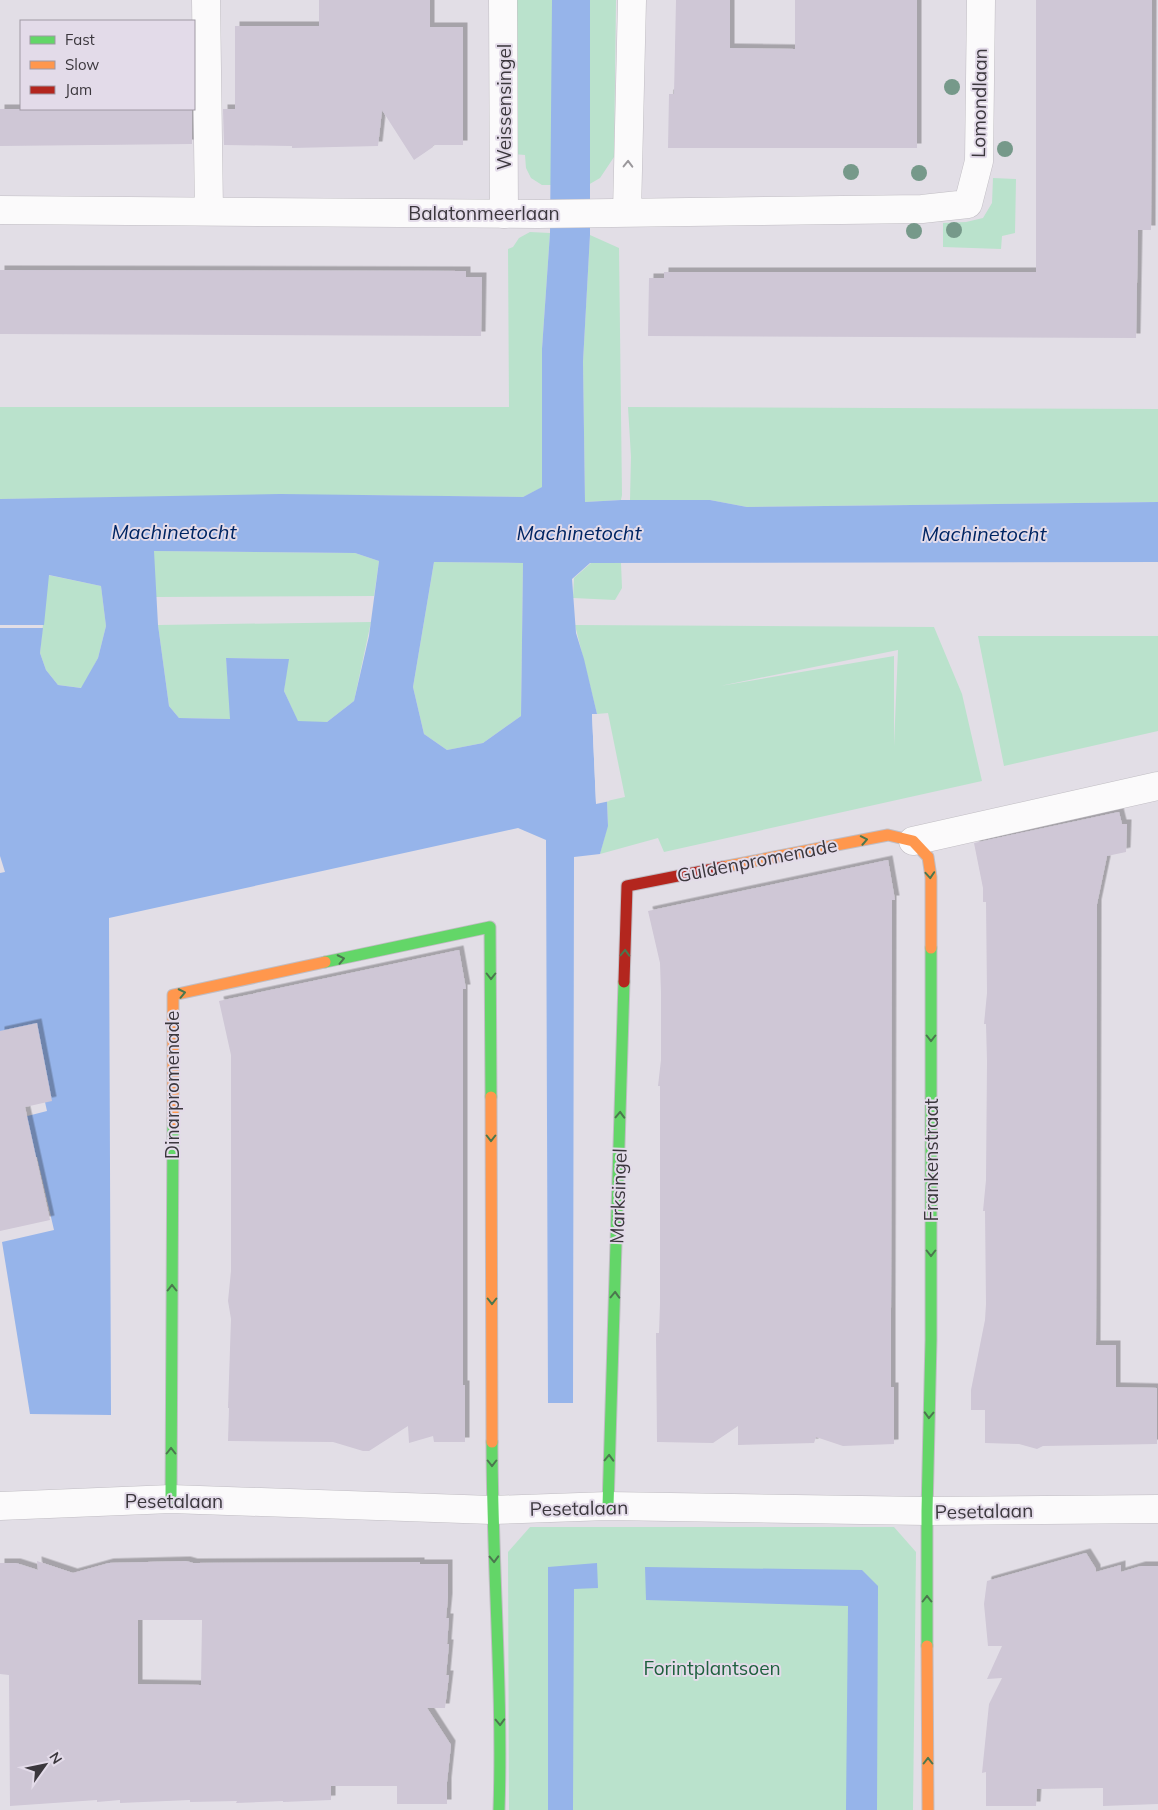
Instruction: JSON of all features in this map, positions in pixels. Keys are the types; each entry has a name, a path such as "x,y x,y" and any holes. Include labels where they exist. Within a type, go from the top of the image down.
{"street":[{"path":"206,0 209,211"},
{"name":"Weissensingel","path":"503,0 504,214"},
{"path":"614,212 632,0"},
{"name":"Lomondlaan","path":"968,204 979,161 981,0"},
{"name":"Balatonmeerlaan","path":"0,210 538,214 922,209 968,204"},
{"name":"Guldenpromenade","path":"627,886 900,838 1158,786"},
{"name":"Frankenstraat","path":"900,838 928,857 931,877 931,1340 927,1511"},
{"name":"Marksingel","path":"608,1506 627,886"},
{"name":"Dinarpromenade","path":"171,1499 173,995 490,927 492,1510"},
{"name":"Pesetalaan","path":"0,1506 171,1499 492,1510 608,1506 927,1511 1158,1508"},
{"path":"492,1510 501,1753 499,1810"},
{"path":"927,1511 928,1810"}],"green space":[{"path":"516,0 616,0 614,157 600,178 588,185 542,185 531,178 526,168 525,155 513,154"},
{"path":"993,178 1016,179 1015,233 1002,236 1001,249 943,247 943,223 966,222 983,218 992,203"},
{"path":"530,232 550,233 542,349 543,487 523,497 343,495 0,499 0,407 509,407 508,249 513,247 519,238"},
{"path":"590,235 619,248 622,495 621,500 585,502 583,362"},
{"path":"628,407 1158,409 1158,502 747,507 710,500 630,500 631,457"},
{"path":"153,551 355,553 379,561 374,596 156,597"},
{"path":"434,562 523,563 521,716 483,743 447,750 424,734 413,687"},
{"path":"591,563 621,563 622,588 615,600 573,598 574,578"},
{"path":"48,575 101,586 106,626 98,658 82,688 58,685 46,670 40,653"},
{"path":"371,622 354,701 327,722 298,722 284,691 288,659 226,658 231,719 179,718 169,706 158,625"},
{"path":"575,625 934,627 962,694 982,781 664,852 658,838 600,854 608,824 607,801 625,797 608,713 597,714","holes":["898,650 894,746 894,656 720,686"]},
{"path":"978,636 1158,636 1158,731 1004,766"},
{"name":"Forintplantsoen","path":"530,1527 894,1527 916,1552 913,1810 509,1810 508,1552"}],"water":[{"name":"Machinetocht","path":"552,0 590,0 590,235 583,362 585,502 710,500 747,507 1158,502 1158,562 590,563 572,579 576,633 597,714 592,714 596,803 607,801 608,826 600,854 574,857 573,1403 548,1403 546,840 518,828 109,918 111,1415 30,1414 2,1242 54,1230 37,1157 0,1166 0,1123 47,1111 31,1039 0,1046 0,873 5,872 0,856 0,628 43,628 40,653 46,670 58,685 81,688 98,658 106,626 101,586 49,575 44,625 0,625 0,499 280,494 523,497 542,487 542,349 550,233","holes":["154,551 355,553 379,561 369,636 354,701 327,722 298,721 284,691 289,659 226,658 230,719 179,718 169,706 158,625","434,562 523,563 521,716 483,743 447,750 424,734 413,687"]},
{"path":"597,1563 598,1588 574,1589 573,1810 548,1810 548,1567"},
{"path":"645,1567 862,1570 878,1586 877,1810 846,1810 848,1606 646,1600"}],"pier":[{"path":"592,714 599,714 595,717 599,800 607,799 610,801 596,804"}],"building":[{"path":"319,0 430,0 430,27 463,27 463,145 433,145 433,147 414,160 382,110 378,146 292,148 292,146 224,145 223,109 235,109 235,26 319,26"},
{"path":"676,0 730,0 730,48 795,49 795,0 917,0 917,148 668,148 669,94 674,94"},
{"path":"1036,0 1152,0 1151,230 1138,230 1136,338 648,336 649,278 664,278 664,272 1036,272"},
{"path":"0,109 192,110 192,144 0,146"},
{"path":"0,270 466,271 466,277 482,277 481,336 0,334"},
{"path":"1119,812 1122,824 1127,824 1126,852 1107,856 1097,904 1096,1345 1116,1345 1116,1387 1157,1388 1157,1444 1043,1446 1037,1449 1019,1444 985,1443 985,1410 971,1410 971,1390 985,1320 986,1304 985,1211 983,1211 986,1180 987,1061 986,1024 984,1024 987,993 986,902 983,902 983,888 974,843"},
{"path":"888,860 895,900 892,900 891,1310 891,1387 894,1387 894,1444 843,1446 816,1437 814,1443 738,1445 738,1426 713,1443 657,1442 656,1333 659,1333 660,1303 660,1086 658,1086 661,1060 661,993 660,963 648,911"},
{"path":"459,950 466,989 463,989 463,1385 465,1385 465,1442 434,1442 433,1436 409,1443 408,1426 369,1451 333,1442 228,1441 231,1319 228,1301 231,1271 231,1055 219,1001"},
{"path":"37,1023 52,1101 25,1107 50,1220 0,1231 0,1031"},
{"path":"1086,1553 1096,1572 1121,1565 1121,1572 1141,1566 1158,1566 1158,1804 1103,1806 1103,1788 1037,1789 1036,1806 986,1806 986,1772 982,1773 989,1704 1002,1678 987,1679 1002,1646 988,1646 984,1604 987,1581"},
{"path":"37,1561 73,1573 109,1563 186,1561 193,1563 420,1562 420,1564 448,1564 446,1618 449,1618 447,1644 449,1644 446,1675 449,1675 445,1708 427,1708 451,1745 447,1804 397,1804 397,1786 331,1786 331,1800 236,1803 237,1801 190,1802 190,1800 120,1803 120,1800 97,1802 97,1800 10,1806 9,1675 0,1674 0,1563 16,1563 38,1570","holes":["138,1620 202,1620 201,1685 138,1684"]}],"traffic: fast":[{"path":"325,962 490,927 491,1097"},
{"path":"927,1646 927,1511 931,1340 931,948"},
{"path":"608,1506 624,982"},
{"path":"171,1499 173,1120"},
{"path":"492,1442 500,1718 499,1810"}],"traffic: slow":[{"path":"723,867 888,835 913,841 928,857 931,877 931,948"},
{"path":"173,1120 173,995 325,962"},
{"path":"491,1097 492,1442"},
{"path":"927,1646 928,1810"}],"traffic: jam":[{"path":"624,982 627,886 723,867"}]}
